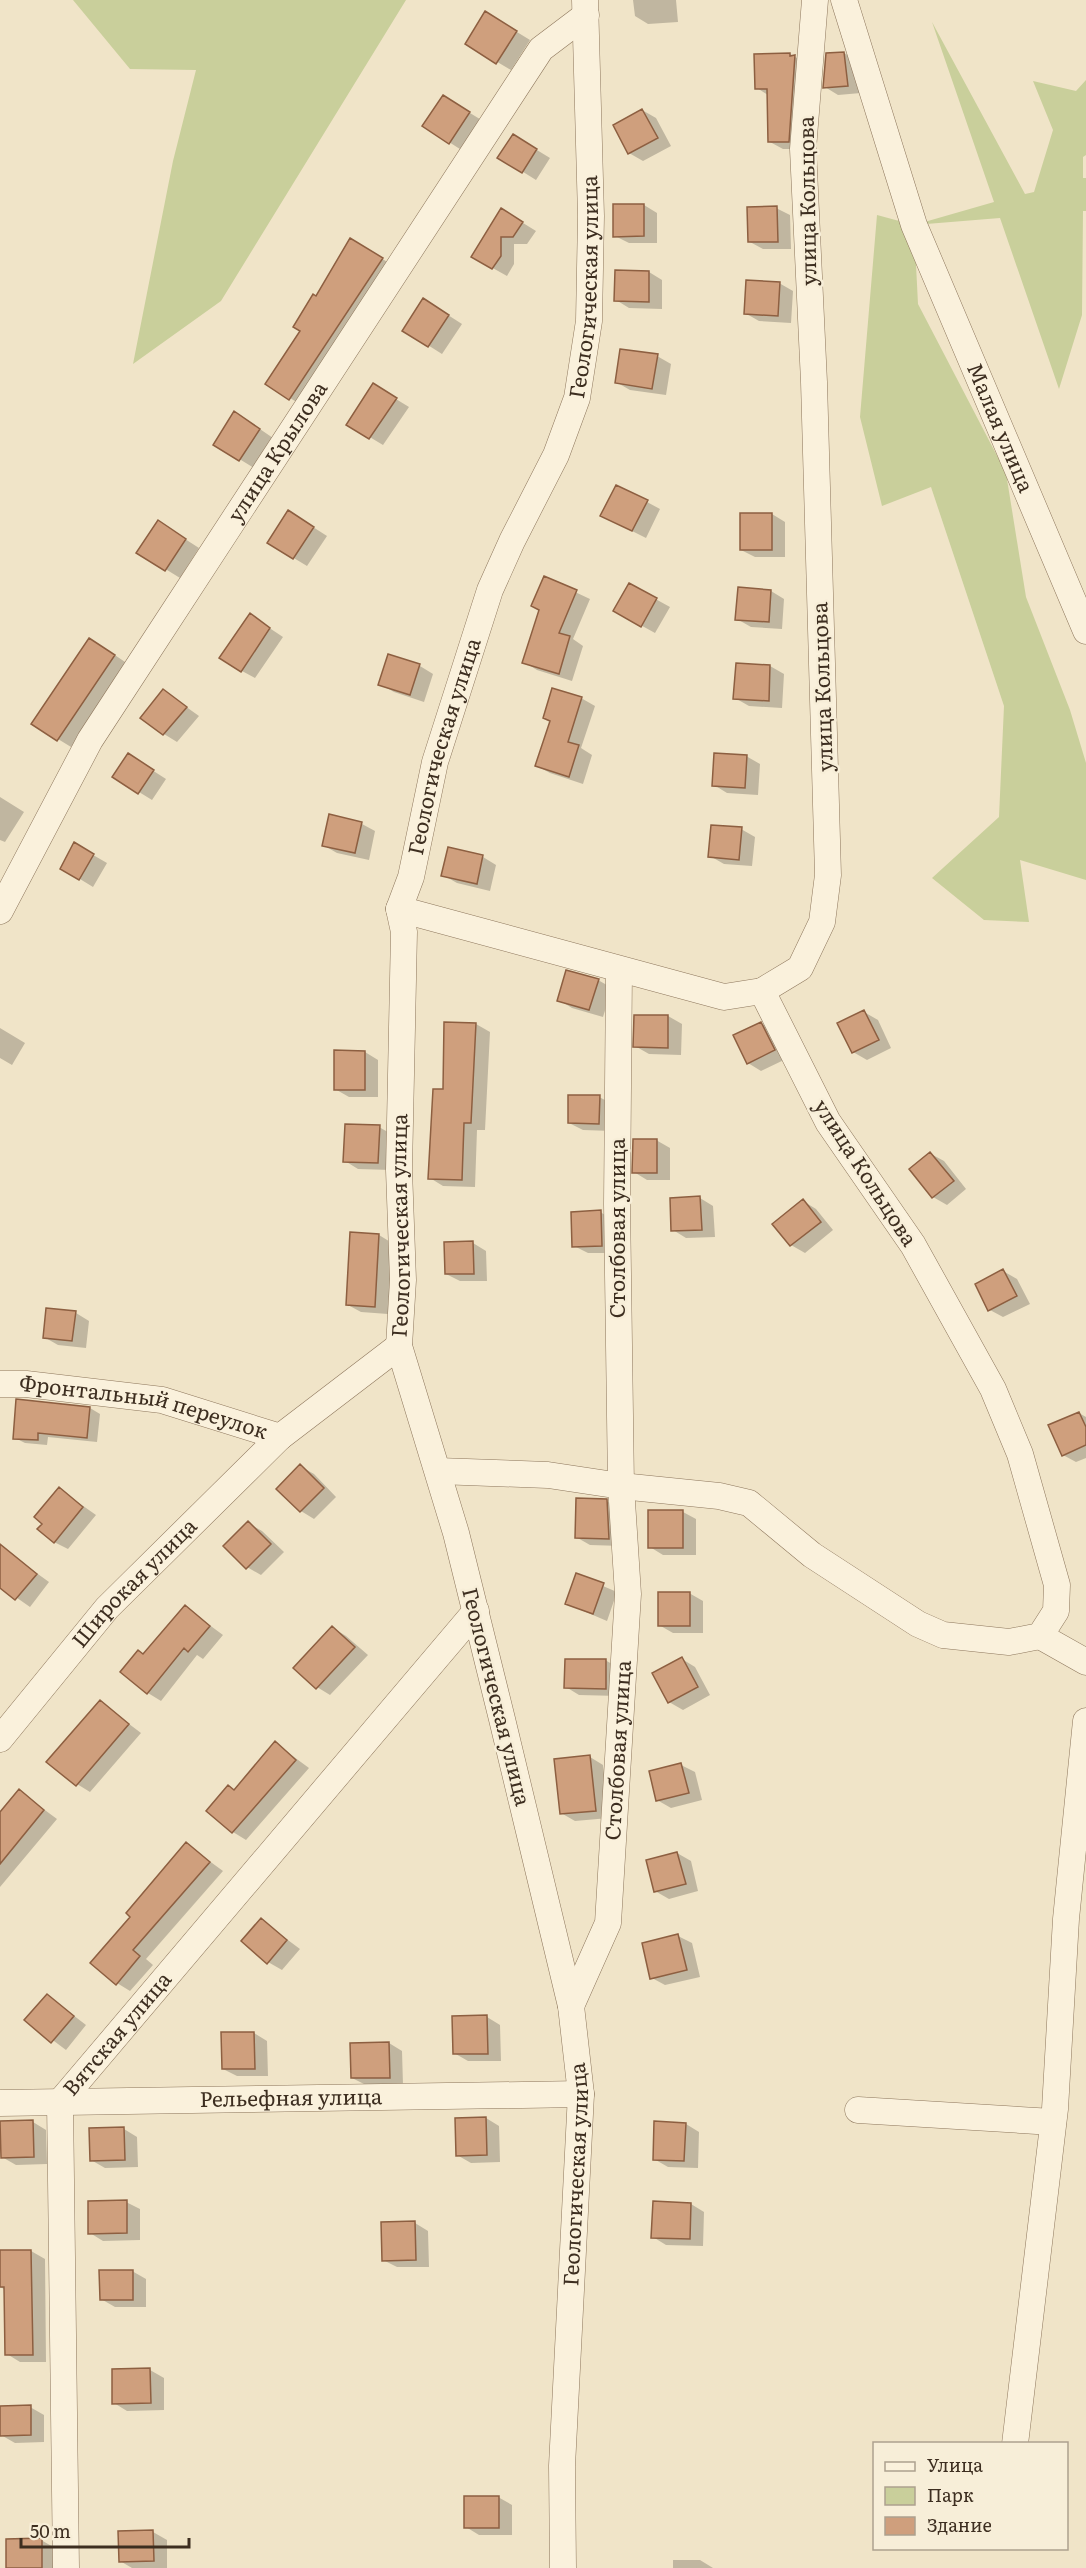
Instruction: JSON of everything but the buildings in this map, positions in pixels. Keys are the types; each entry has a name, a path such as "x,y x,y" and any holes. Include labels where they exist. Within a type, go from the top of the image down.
{"street":[{"name":"улица Кольцова","path":"815,0 803,149 814,382 828,875 822,922 800,968 762,991 828,1122 913,1245 993,1389 1020,1454 1057,1585 1056,1611 1040,1636"},
{"name":"Малая улица","path":"844,0 914,225 1086,631"},
{"name":"Геологическая улица","path":"563,2568 562,2466 581,2094 571,2006 476,1611 438,1471 399,1346 402,1280 399,1170 404,932 399,909 411,877 435,762 490,590 556,455 577,398 589,309 591,216 586,8"},
{"name":"улица Крылова","path":"0,911 90,740 540,49 586,8"},
{"path":"399,909 724,997 762,991"},
{"name":"Столбовая улица","path":"571,2006 608,1923 628,1594 621,1486 617,1204 619,970"},
{"name":"Фронтальный переулок","path":"0,1384 26,1384 162,1400 280,1437 399,1346"},
{"name":"Широкая улица","path":"0,1739 107,1608 280,1437"},
{"path":"438,1471 548,1475 621,1486 719,1496 749,1503 812,1555 918,1624 943,1635 1009,1642 1040,1636 1086,1662"},
{"name":"Вятская улица","path":"66,2568 60,2102 476,1611"},
{"path":"1014,2442 1053,2122 1066,1919 1086,1721"},
{"name":"Рельефная улица","path":"0,2103 581,2094"},
{"path":"858,2110 1053,2122"}],"green space":[{"path":"73,0 406,0 221,301 133,364 173,161 196,70 130,69"},
{"path":"932,22 1025,194 1034,192 1053,130 1033,81 1076,91 1086,80 1086,155 1083,157 1083,178 1086,178 1086,211 1083,211 1082,315 1059,389 1000,218 914,225 994,202"},
{"path":"877,215 914,225 918,304 1006,473 1026,597 1070,710 1086,763 1086,880 1020,860 1029,922 984,920 932,878 999,817 1004,706 931,487 882,506 860,417"}]}
